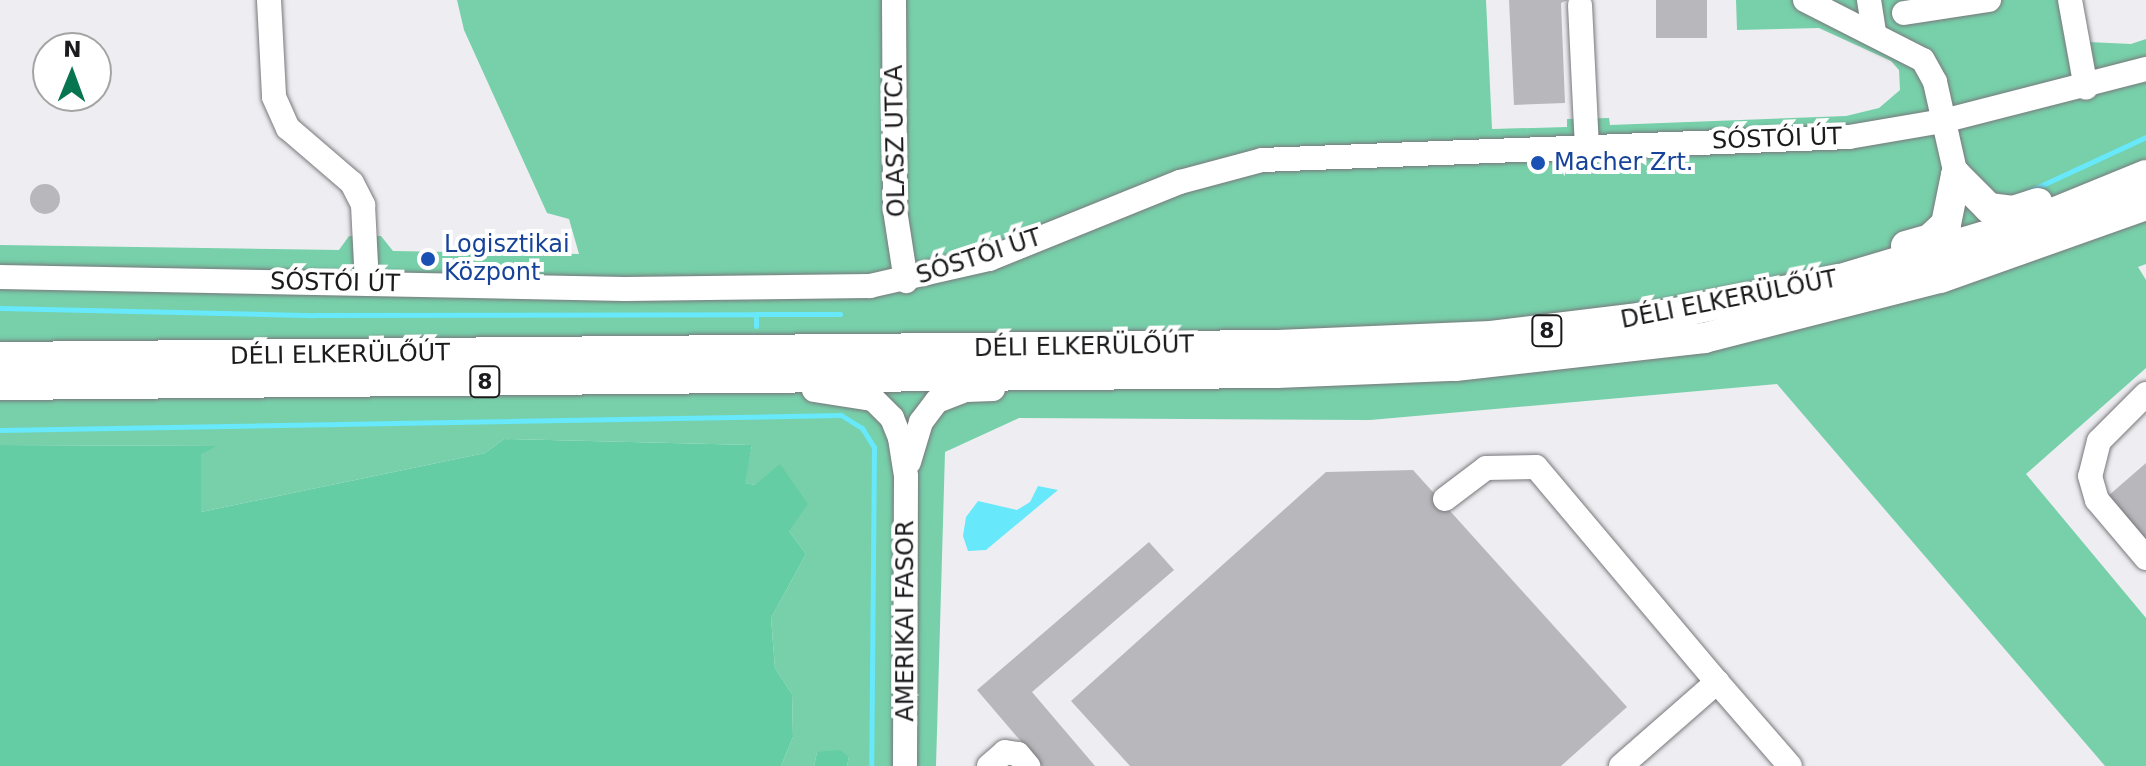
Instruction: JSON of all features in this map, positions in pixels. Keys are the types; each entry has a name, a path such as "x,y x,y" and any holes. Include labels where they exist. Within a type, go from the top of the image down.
{"main road":[{"path":"1956,175 1979,202 2002,211 2073,192 2114,190"},
{"path":"1837,280 1865,259 1939,233 1952,211 1956,175"},
{"name":"DÉLI ELKERÜLŐÚT","path":"0,357 1278,345 1431,339 1594,326 1837,280 1952,249 2114,190 2146,175"},
{"name":"DÉLI ELKERÜLŐÚT","path":"0,385 724,379 1455,366 1704,338 1940,278 2146,205"}],"street":[{"path":"269,0 274,97 288,128 352,183 363,205 367,284"},
{"name":"OLASZ UTCA","path":"894,0 895,210 906,281"},
{"path":"1805,0 1874,33 1928,65 1956,175"},
{"path":"1869,0 1874,33"},
{"path":"1904,13 1989,0"},
{"path":"2070,0 2086,88"},
{"path":"1580,5 1587,147"},
{"name":"SÓSTÓI ÚT","path":"0,277 835,289 906,281 989,259 1180,182 1262,160 1849,137 1943,121 2086,88 2146,69"},
{"path":"906,476 921,422 950,393 1022,388 1100,373"},
{"path":"724,379 873,399 892,418 906,476"},
{"path":"2141,408 2099,441 2090,476 2097,500 2146,558"},
{"path":"1445,499 1486,468 1536,467 1790,766"},
{"name":"AMERIKAI FASOR","path":"905,766 906,476"},
{"path":"1621,766 1717,682"},
{"path":"989,766 1005,752 1018,754 1028,766"}],"green space":[{"path":"457,0 1486,0 1492,129 1567,127 1567,119 1609,118 1610,125 1846,116 1879,108 1900,90 1899,70 1891,61 1819,28 1737,30 1736,0 2081,0 2088,42 2131,44 2146,39 2146,264 2138,267 2146,280 2146,368 2026,474 2146,618 2146,766 2105,766 1777,384 1370,420 1019,418 945,452 936,766 847,766 849,757 817,752 814,766 781,766 793,737 792,694 775,668 771,618 806,554 755,485 744,483 752,445 504,439 485,453 201,512 201,455 214,446 0,445 0,245 339,250 349,236 381,236 393,251 579,254 569,219 547,213 464,30"},
{"path":"504,439 752,445 745,483 755,485 780,464 808,504 789,531 806,554 771,618 775,668 792,694 793,737 781,766 0,766 0,445 216,446 201,455 201,512 485,453"},
{"path":"840,750 849,757 847,766 814,766 817,752"}],"water":[{"path":"1038,486 1058,490 986,550 968,551 963,536 966,517 978,501 1017,510 1030,502"}],"building":[{"path":"1509,0 1568,0 1561,3 1565,103 1514,105"},
{"path":"1656,0 1707,0 1707,38 1656,38"},
{"path":"45,184 51,185 59,193 59,205 51,213 45,214 39,213 31,205 30,199 31,193 39,185"},
{"path":"2146,463 2146,540 2108,496"},
{"path":"1413,470 1627,707 1561,766 1130,766 1071,701 1326,472"},
{"path":"1149,542 1174,570 1032,692 1095,766 1042,766 977,690"}],"waterway":[{"path":"2027,192 2146,137"},
{"path":"0,308 315,315 756,314 756,326"},
{"path":"756,314 840,314"},
{"path":"0,430 841,415 862,428 874,447 871,766"}],"place":[{"name":"Macher Zrt.","path":"1538,163"},
{"name":"Logisztikai Központ","path":"428,259"}]}
